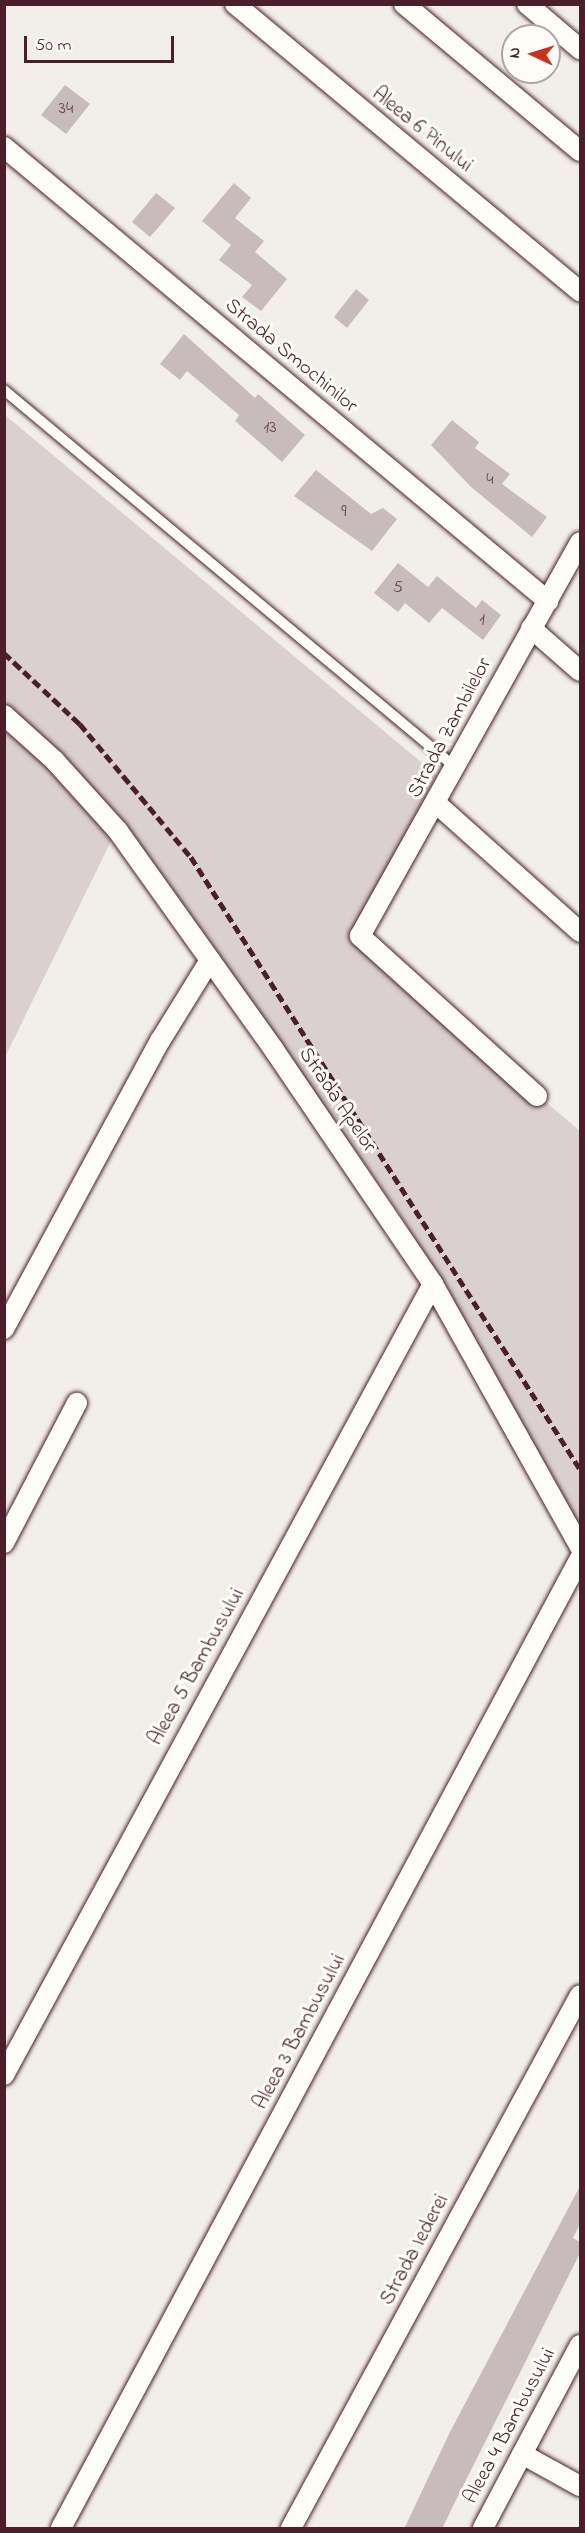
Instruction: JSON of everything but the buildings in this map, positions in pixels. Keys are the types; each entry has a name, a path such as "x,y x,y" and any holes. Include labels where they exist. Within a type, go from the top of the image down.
{"street":[{"name":"Aleea 6 Pinului","path":"235,4 580,291"},
{"path":"404,4 580,151"},
{"path":"527,4 580,49"},
{"name":"Strada Smochinilor","path":"4,147 548,601"},
{"name":"Strada Zambilelor","path":"537,1096 360,936 437,804 455,767 580,542"},
{"path":"531,628 580,671"},
{"name":"Strada Apelor","path":"4,715 55,762 118,831 210,960 433,1284 580,1547"},
{"path":"437,804 580,932"},
{"path":"4,1329 160,1041 210,960"},
{"name":"Aleea 5 Bambusului","path":"4,2075 433,1284"},
{"path":"4,1543 77,1403"},
{"name":"Aleea 3 Bambusului","path":"61,2529 580,1558"},
{"name":"Strada Iederei","path":"291,2529 580,1995"},
{"name":"Aleea 4 Bambusului","path":"483,2529 580,2345"},
{"path":"522,2454 580,2486"}],"lane":[{"path":"4,390 455,767"}],"shaded area":[{"path":"5,415 439,777 364,947 580,1131 580,1528 403,1219 206,936 119,825 5,1057"}],"railway":[{"path":"4,653 80,724 191,857 580,1469"}]}
